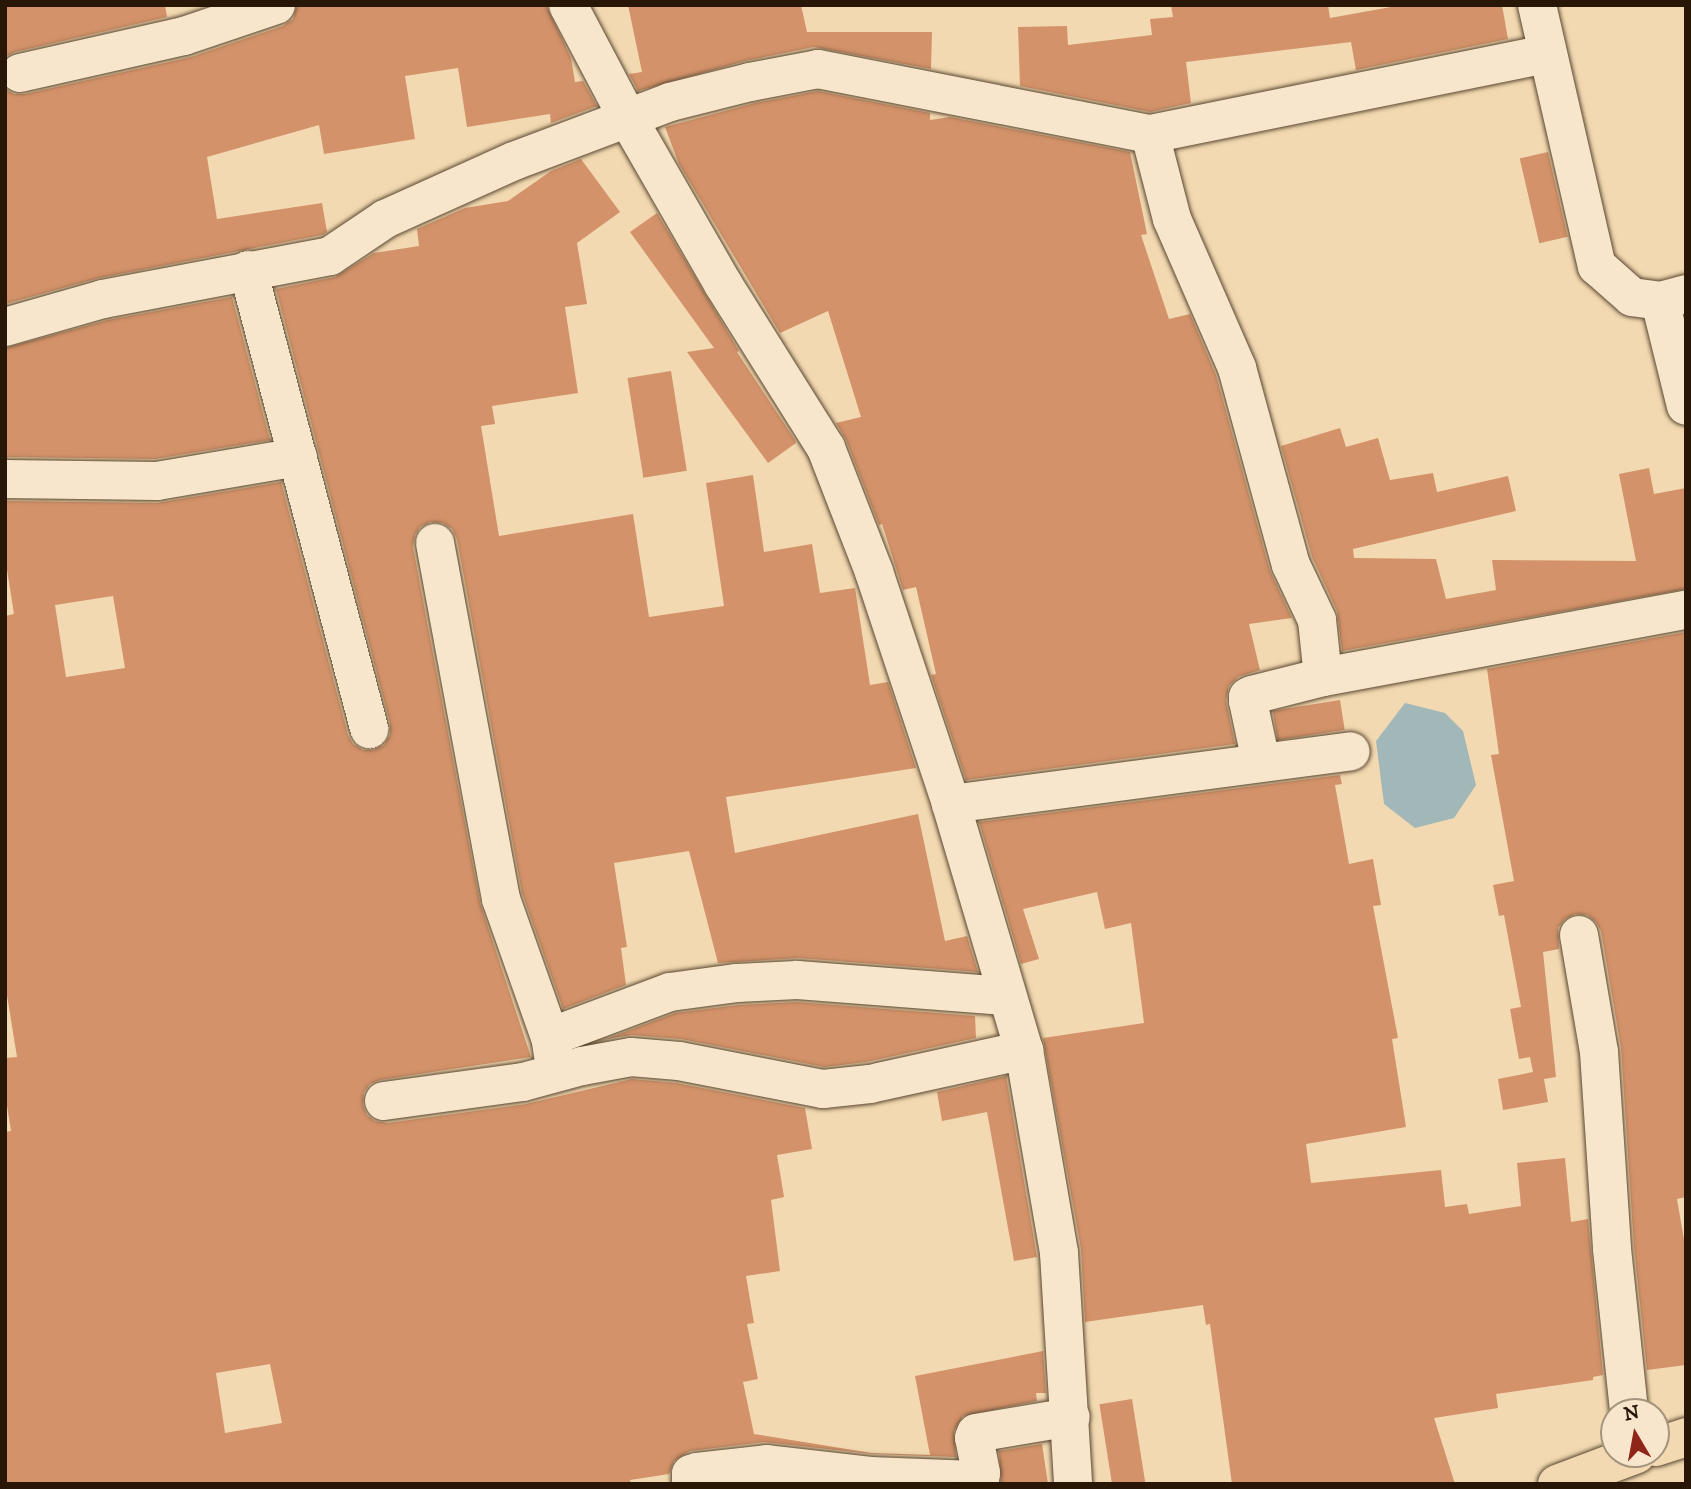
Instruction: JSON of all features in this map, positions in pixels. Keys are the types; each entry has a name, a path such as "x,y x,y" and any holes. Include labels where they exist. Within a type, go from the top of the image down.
{"main road":[{"path":"1557,1484 1600,1468"}],"street":[{"path":"20,74 184,36 276,5"},
{"path":"568,5 627,117 723,284 826,448 874,572 951,804 1005,996 1024,1050 1059,1253 1073,1484"},
{"path":"1537,5 1597,266 1632,297 1673,298 1686,406"},
{"path":"5,327 103,299 330,256 385,219 514,161 627,117 670,102 750,82 818,69 1150,134 1547,54"},
{"path":"1150,134 1172,219 1237,368 1292,565 1317,620 1323,677"},
{"path":"248,270 369,729"},
{"path":"5,479 157,481 298,457"},
{"path":"435,543 501,899 550,1037 556,1073"},
{"path":"1261,762 1248,697 1323,677 1686,610"},
{"path":"951,804 1351,751"},
{"path":"1579,935 1598,1052 1612,1249 1628,1398"},
{"path":"550,1037 670,992 737,983 797,980 1005,996"},
{"path":"384,1101 523,1082 631,1057 679,1061 823,1089 870,1083 1024,1050"},
{"path":"691,1484 691,1474 697,1472 767,1464 870,1476 975,1480 979,1479 981,1473 974,1438 976,1433 1071,1417"}],"shaded area":[{"path":"1405,703 1445,713 1463,731 1476,785 1454,818 1415,828 1384,804 1376,741"}],"building":[{"path":"5,5 165,5 167,17 15,52 5,57"},
{"path":"297,5 546,5 571,58 575,82 583,81 597,106 551,123 550,114 467,127 458,68 405,76 415,139 324,154 319,125 207,157 217,219 322,203 327,232 322,235 99,278 5,304 5,89 14,94 25,94 191,57 283,26 293,19"},
{"path":"628,5 801,5 807,32 932,32 931,69 814,47 745,61 638,91 629,74 642,72"},
{"path":"1171,5 1328,5 1330,18 1402,5 1502,5 1508,39 1356,70 1351,42 1186,62 1191,103 1150,112 1020,86 1018,27 1067,26 1068,45 1152,35 1150,19 1173,17"},
{"path":"818,91 930,113 930,120 950,117 1130,152 1147,234 1141,235 1169,319 1190,314 1216,375 1270,571 1292,618 1249,624 1260,670 1238,677 1229,686 1226,701 1235,744 966,780 931,675 936,674 916,587 903,590 882,524 879,525 846,440 836,423 861,417 828,311 780,333 679,164 665,127 755,103"},
{"path":"1548,152 1568,237 1539,243 1520,159"},
{"path":"581,159 620,212 577,243 587,304 565,307 578,393 492,406 495,424 481,426 499,536 633,514 649,617 724,606 706,483 753,475 764,552 812,544 820,593 855,588 870,685 888,682 916,768 726,797 735,853 918,814 945,941 967,936 978,972 799,958 718,963 689,851 614,863 627,947 621,948 626,985 563,1009 522,893 457,539 452,529 443,523 430,522 420,527 413,547 480,903 531,1057 380,1080 370,1084 364,1092 363,1105 367,1115 375,1121 387,1123 526,1104 632,1079 676,1083 805,1108 812,1149 777,1155 784,1197 771,1200 780,1271 746,1276 754,1323 747,1324 758,1379 743,1382 754,1434 871,1453 930,1455 915,1376 1043,1351 1046,1393 1036,1393 1037,1401 963,1416 954,1431 956,1457 872,1454 765,1442 690,1451 674,1461 669,1474 630,1480 631,1484 5,1484 5,1132 11,1131 5,1093 5,1058 17,1057 5,983 5,616 14,614 5,557 5,501 157,503 281,482 348,735 353,744 363,750 374,750 384,745 390,735 390,723 276,289 335,277 374,253 419,246 417,229 465,208 508,201 551,171","holes":["113,596 125,668 66,677 55,605","270,1364 282,1423 225,1433 216,1373"]},
{"path":"657,213 739,351 737,352 795,440 796,443 768,463 687,352 714,348 630,232"},
{"path":"232,297 270,440 155,459 7,457 5,348 108,320"},
{"path":"671,371 687,471 643,478 628,378"},
{"path":"1340,428 1346,447 1378,438 1390,480 1433,473 1437,492 1508,476 1516,511 1353,549 1354,558 1436,559 1446,599 1496,590 1492,560 1636,561 1619,474 1649,468 1654,494 1686,488 1686,589 1342,651 1337,611 1312,557 1281,446"},
{"path":"1686,632 1686,1197 1677,1199 1686,1251 1686,1365 1647,1370 1634,1247 1621,1048 1601,931 1596,922 1587,915 1575,914 1565,919 1558,928 1559,949 1543,952 1556,1077 1544,1079 1548,1102 1503,1110 1498,1079 1533,1072 1530,1057 1519,1059 1510,1009 1521,1007 1504,915 1499,916 1493,885 1514,881 1491,755 1499,754 1487,669"},
{"path":"1340,700 1345,730 1278,740 1273,711"},
{"path":"1340,775 1342,784 1335,785 1349,864 1373,859 1381,905 1373,906 1398,1038 1392,1039 1406,1127 1306,1144 1311,1183 1441,1170 1445,1207 1467,1204 1469,1214 1521,1206 1517,1163 1565,1158 1571,1222 1588,1219 1603,1375 1593,1377 1593,1380 1496,1394 1498,1408 1434,1418 1455,1484 1232,1484 1210,1324 1206,1325 1203,1305 1085,1322 1081,1249 1043,1038 1144,1023 1131,923 1105,929 1097,892 1023,909 1039,959 1021,964 979,822"},
{"path":"797,1002 975,1016 976,1038 866,1062 824,1067 681,1039 632,1035 606,1039 675,1013 739,1005"},
{"path":"1006,1076 1037,1257 1014,1261 987,1112 942,1121 937,1092"},
{"path":"1132,1399 1145,1484 1112,1484 1099,1404"},
{"path":"1042,1444 1048,1484 1001,1484 999,1451"}]}
